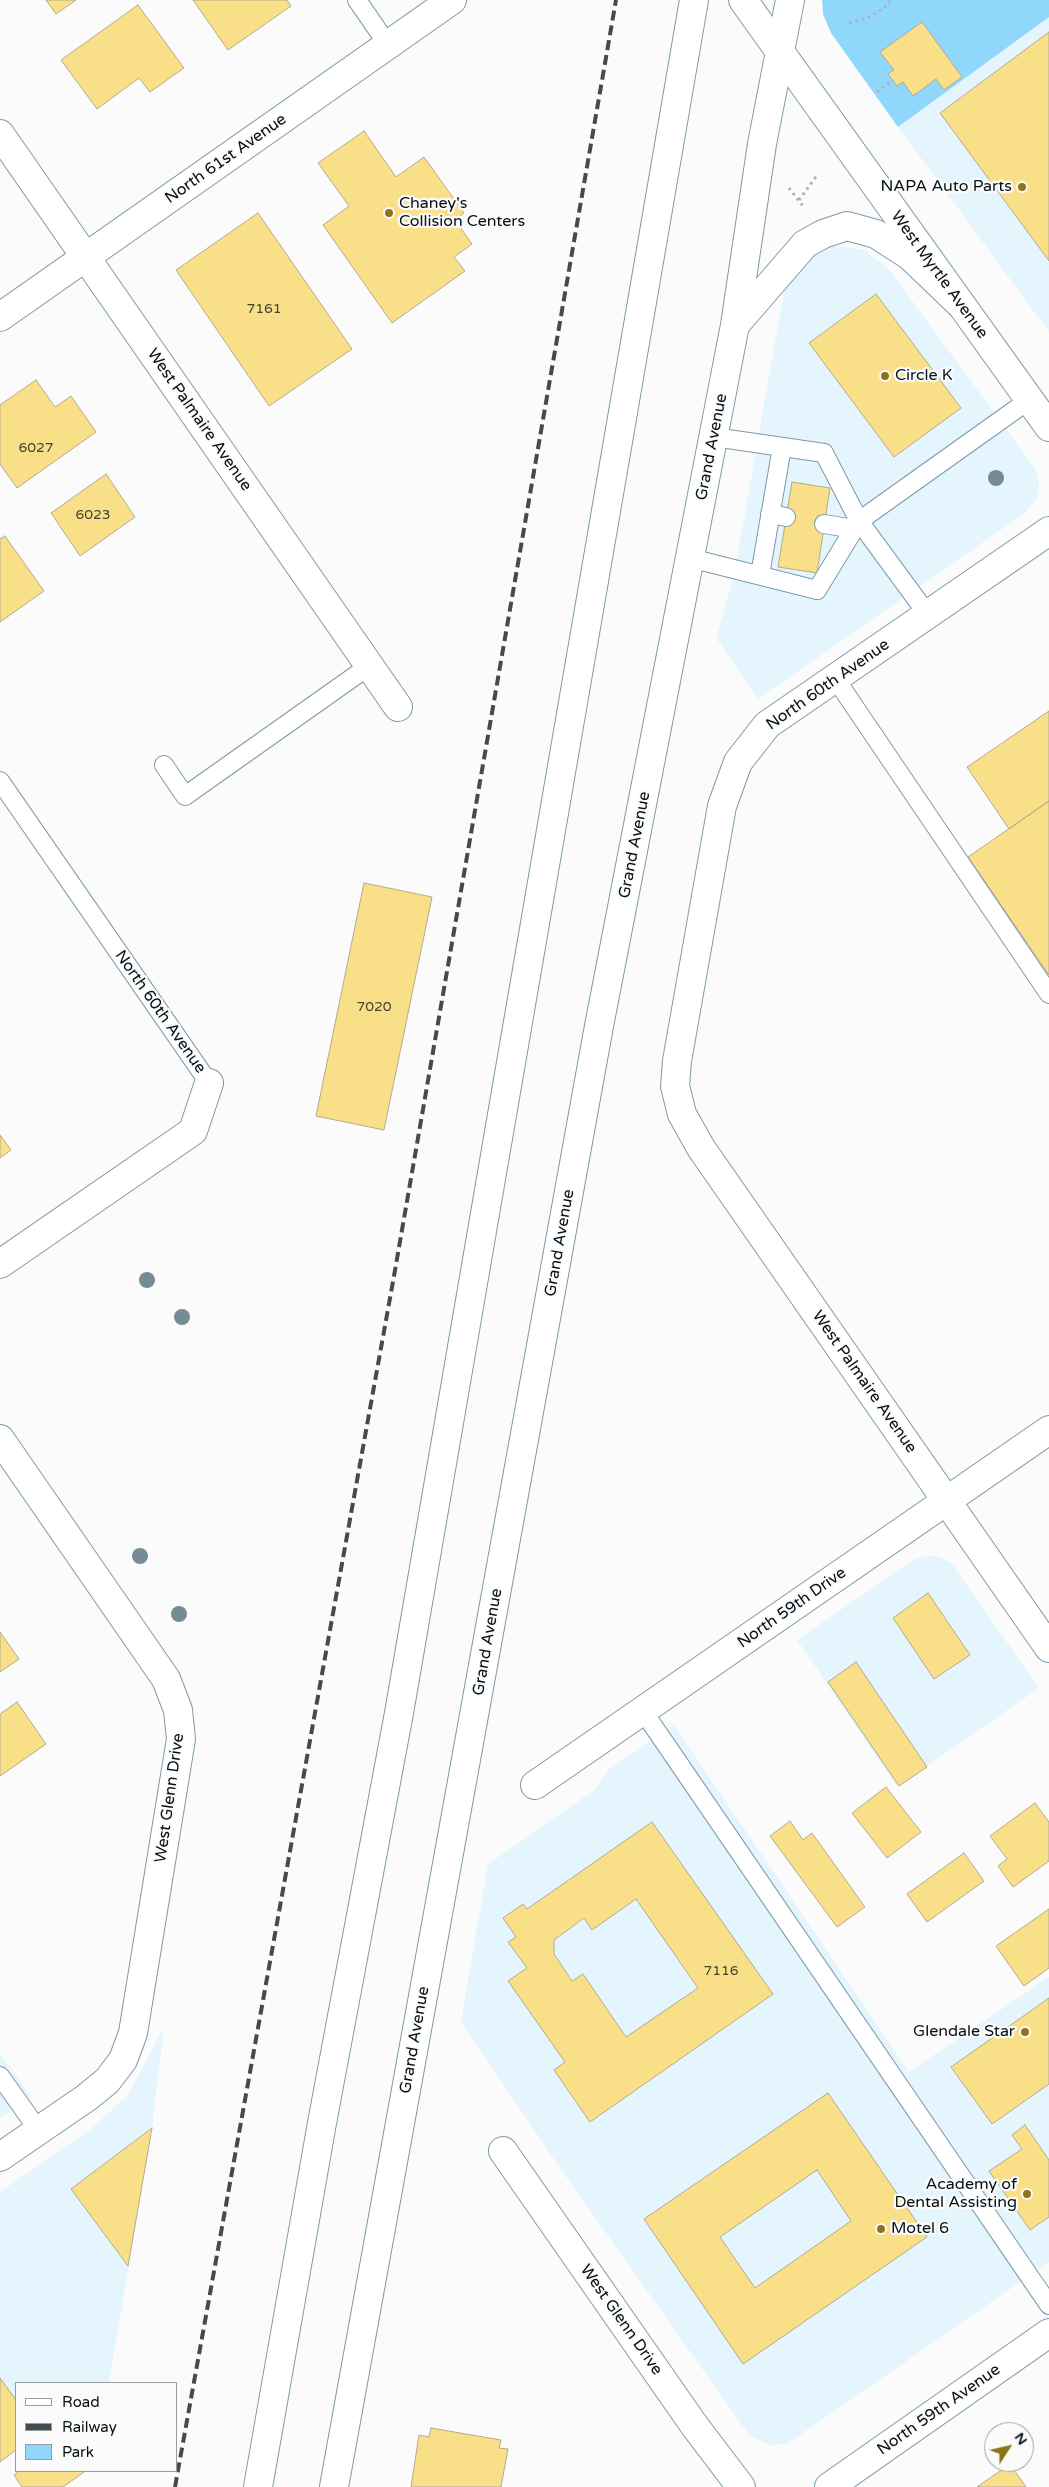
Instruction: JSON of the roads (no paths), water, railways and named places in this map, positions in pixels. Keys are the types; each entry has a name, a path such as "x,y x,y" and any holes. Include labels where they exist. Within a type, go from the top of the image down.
{"main road":[{"name":"North 61st Avenue","path":"0,317 452,0"},
{"path":"258,2487 324,2113 403,1693 694,0"},
{"name":"West Myrtle Avenue","path":"743,0 1049,427"},
{"name":"Grand Avenue","path":"334,2487 598,1036 735,325 762,144 790,0"},
{"name":"West Palmaire Avenue","path":"0,134 398,707"},
{"path":"735,325 805,244 823,234 847,226 876,234 910,256 961,305"},
{"name":"North 60th Avenue","path":"682,1114 675,1086 677,1061 722,806 738,762 767,725 1049,531"},
{"name":"North 60th Avenue","path":"0,1264 193,1131 209,1083"},
{"name":"West Palmaire Avenue","path":"682,1114 701,1148 1049,1648"},
{"name":"North 59th Drive","path":"535,1785 1049,1430"},
{"name":"West Glenn Drive","path":"0,1439 166,1679 178,1710 181,1739 133,2033 123,2060 107,2081 39,2131"},
{"path":"0,2157 39,2131"},
{"name":"West Glenn Drive","path":"503,2151 685,2412 741,2487"},
{"name":"North 59th Avenue","path":"829,2487 1049,2333"}],"lane":[{"path":"357,0 388,45"},
{"path":"690,558 817,590 856,525 1029,400"},
{"path":"714,437 824,453 856,525 928,615"},
{"path":"760,575 778,516 782,447"},
{"path":"824,524 856,525"},
{"path":"164,765 185,796 369,666"},
{"path":"835,678 1049,994"},
{"name":"North 60th Avenue","path":"0,781 209,1083"},
{"path":"643,1711 1049,2305"},
{"path":"0,2076 39,2131"}],"railway":[{"path":"178,2470 394,1276 616,0"},
{"path":"175,2487 178,2472"}],"place":[{"name":"NAPA Auto Parts","path":"1022,187"},
{"name":"Chaney's Collision Centers","path":"389,213"},
{"name":"Circle K","path":"885,376"},
{"name":"Glendale Star","path":"1025,2032"},
{"name":"Academy of Dental Assisting","path":"1027,2194"},
{"name":"Motel 6","path":"881,2229"}]}
